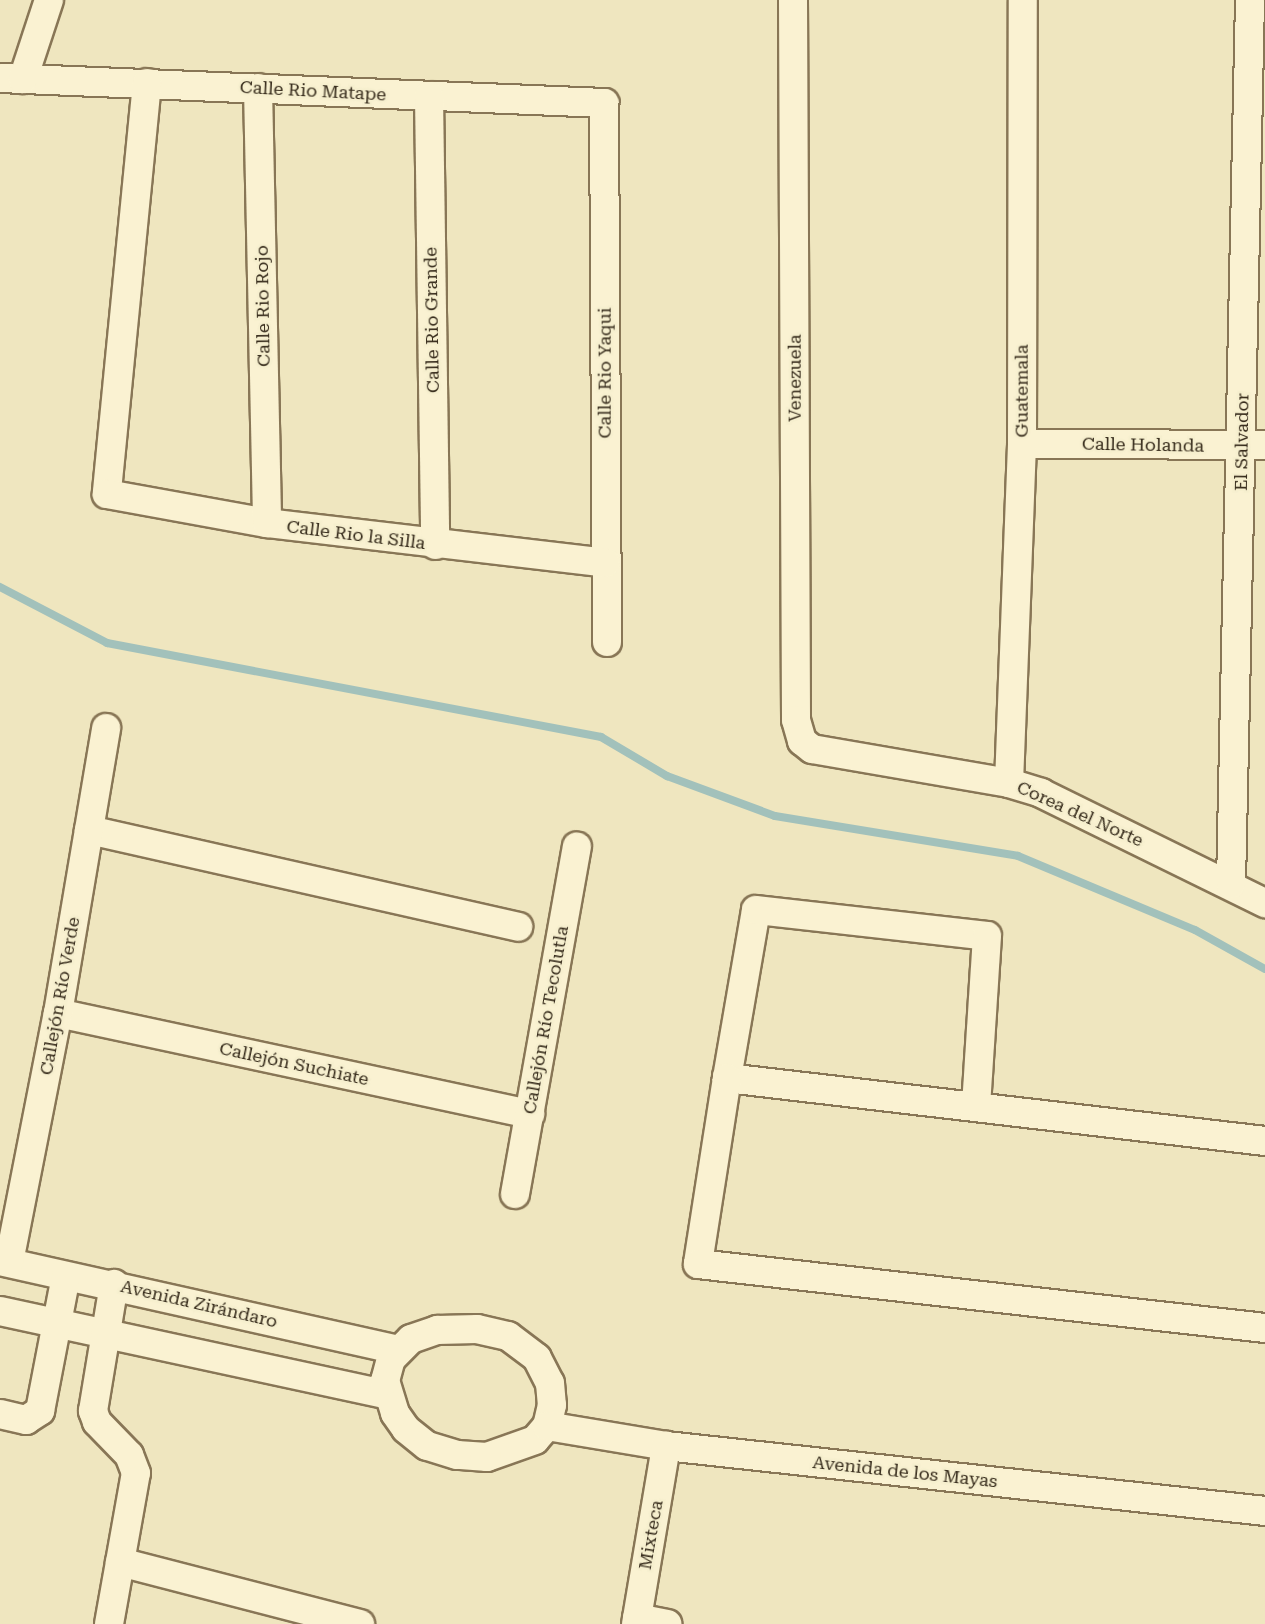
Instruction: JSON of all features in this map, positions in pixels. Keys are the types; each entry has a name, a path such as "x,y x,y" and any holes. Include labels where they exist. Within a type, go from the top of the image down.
{"street":[{"path":"11,79 49,0"},
{"name":"Venezuela","path":"793,0 796,720 802,741 812,749"},
{"name":"Guatemala","path":"1009,783 1022,444 1023,0"},
{"name":"El Salvador","path":"1231,884 1253,445 1250,0"},
{"name":"Calle Rio Matape","path":"11,79 604,103"},
{"name":"Calle Rio la Silla","path":"147,83 107,494 267,523 435,545 606,563"},
{"name":"Calle Rio Rojo","path":"258,88 267,523"},
{"name":"Calle Rio Grande","path":"429,96 435,545"},
{"name":"Calle Rio Yaqui","path":"604,103 607,642"},
{"name":"Calle Holanda","path":"1022,444 1253,445"},
{"name":"Callejón Río Verde","path":"4,1262 58,1014 106,728"},
{"name":"Corea del Norte","path":"812,749 1009,783 1041,793 1231,884 1265,903"},
{"path":"89,830 518,927"},
{"name":"Callejón Río Tecolutla","path":"516,1194 578,846"},
{"path":"976,1107 987,936 756,910 698,1263 1265,1328"},
{"name":"Callejón Suchiate","path":"58,1014 530,1114"},
{"path":"727,1078 1265,1141"},
{"name":"Avenida Zirándaro","path":"4,1262 114,1284 397,1350"},
{"path":"0,1414 27,1420 37,1416 66,1276"},
{"path":"109,1624 136,1473 129,1455 94,1416 104,1336 114,1284"},
{"path":"0,1311 104,1336 387,1395"},
{"path":"477,1329 508,1336 537,1358 549,1383 552,1406 547,1426 535,1440 516,1449 487,1457 457,1455 427,1446 406,1429 387,1395 386,1370 397,1350 411,1339 437,1330 477,1329"},
{"name":"Avenida de los Mayas","path":"547,1426 666,1446 1265,1511"},
{"name":"Mixteca","path":"637,1621 666,1446"},
{"path":"120,1562 284,1616 360,1624"},
{"path":"637,1621 667,1624"}],"waterway":[{"path":"0,587 107,643 601,737 667,776 775,816 1018,856 1195,930 1265,969"}]}
